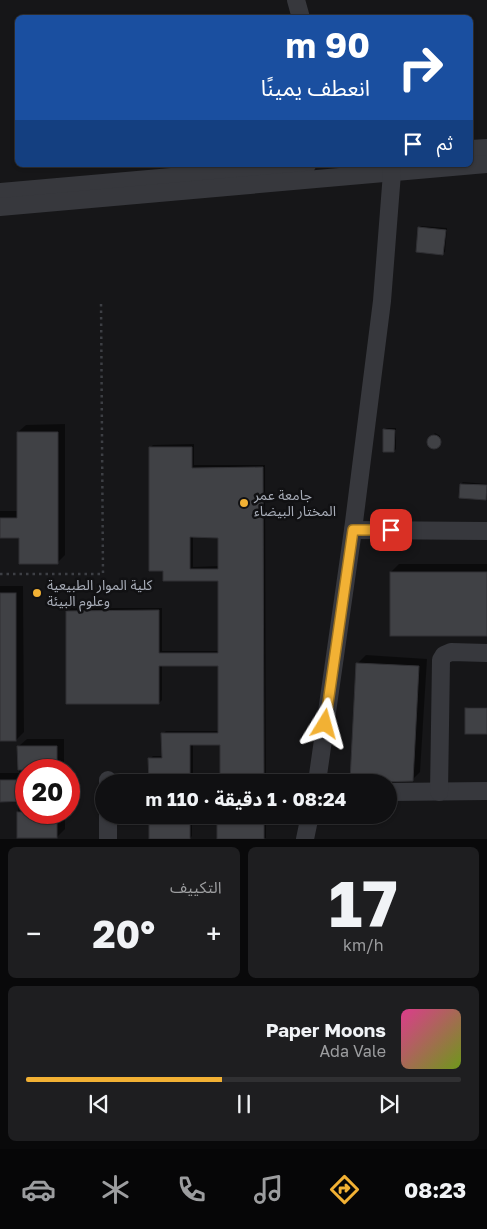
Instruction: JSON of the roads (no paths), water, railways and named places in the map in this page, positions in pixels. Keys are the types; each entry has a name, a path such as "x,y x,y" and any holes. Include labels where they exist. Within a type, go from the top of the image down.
{"street":[{"path":"296,0 300,15"},
{"path":"473,149 487,148"},
{"path":"473,165 487,164"},
{"path":"0,192 284,167"},
{"path":"0,207 391,169 429,167"},
{"path":"317,774 353,530 382,301 391,169"},
{"path":"353,530 487,530"},
{"path":"439,792 441,660 444,655 451,652 487,653"},
{"path":"397,792 487,791"},
{"path":"108,824 108,839"},
{"path":"305,839 308,824"}],"place":[{"name":"جامعة عمر المختار البيضاء","path":"244,503"},
{"name":"كلية الموار الطبيعية وعلوم البيئة","path":"37,593"}]}
